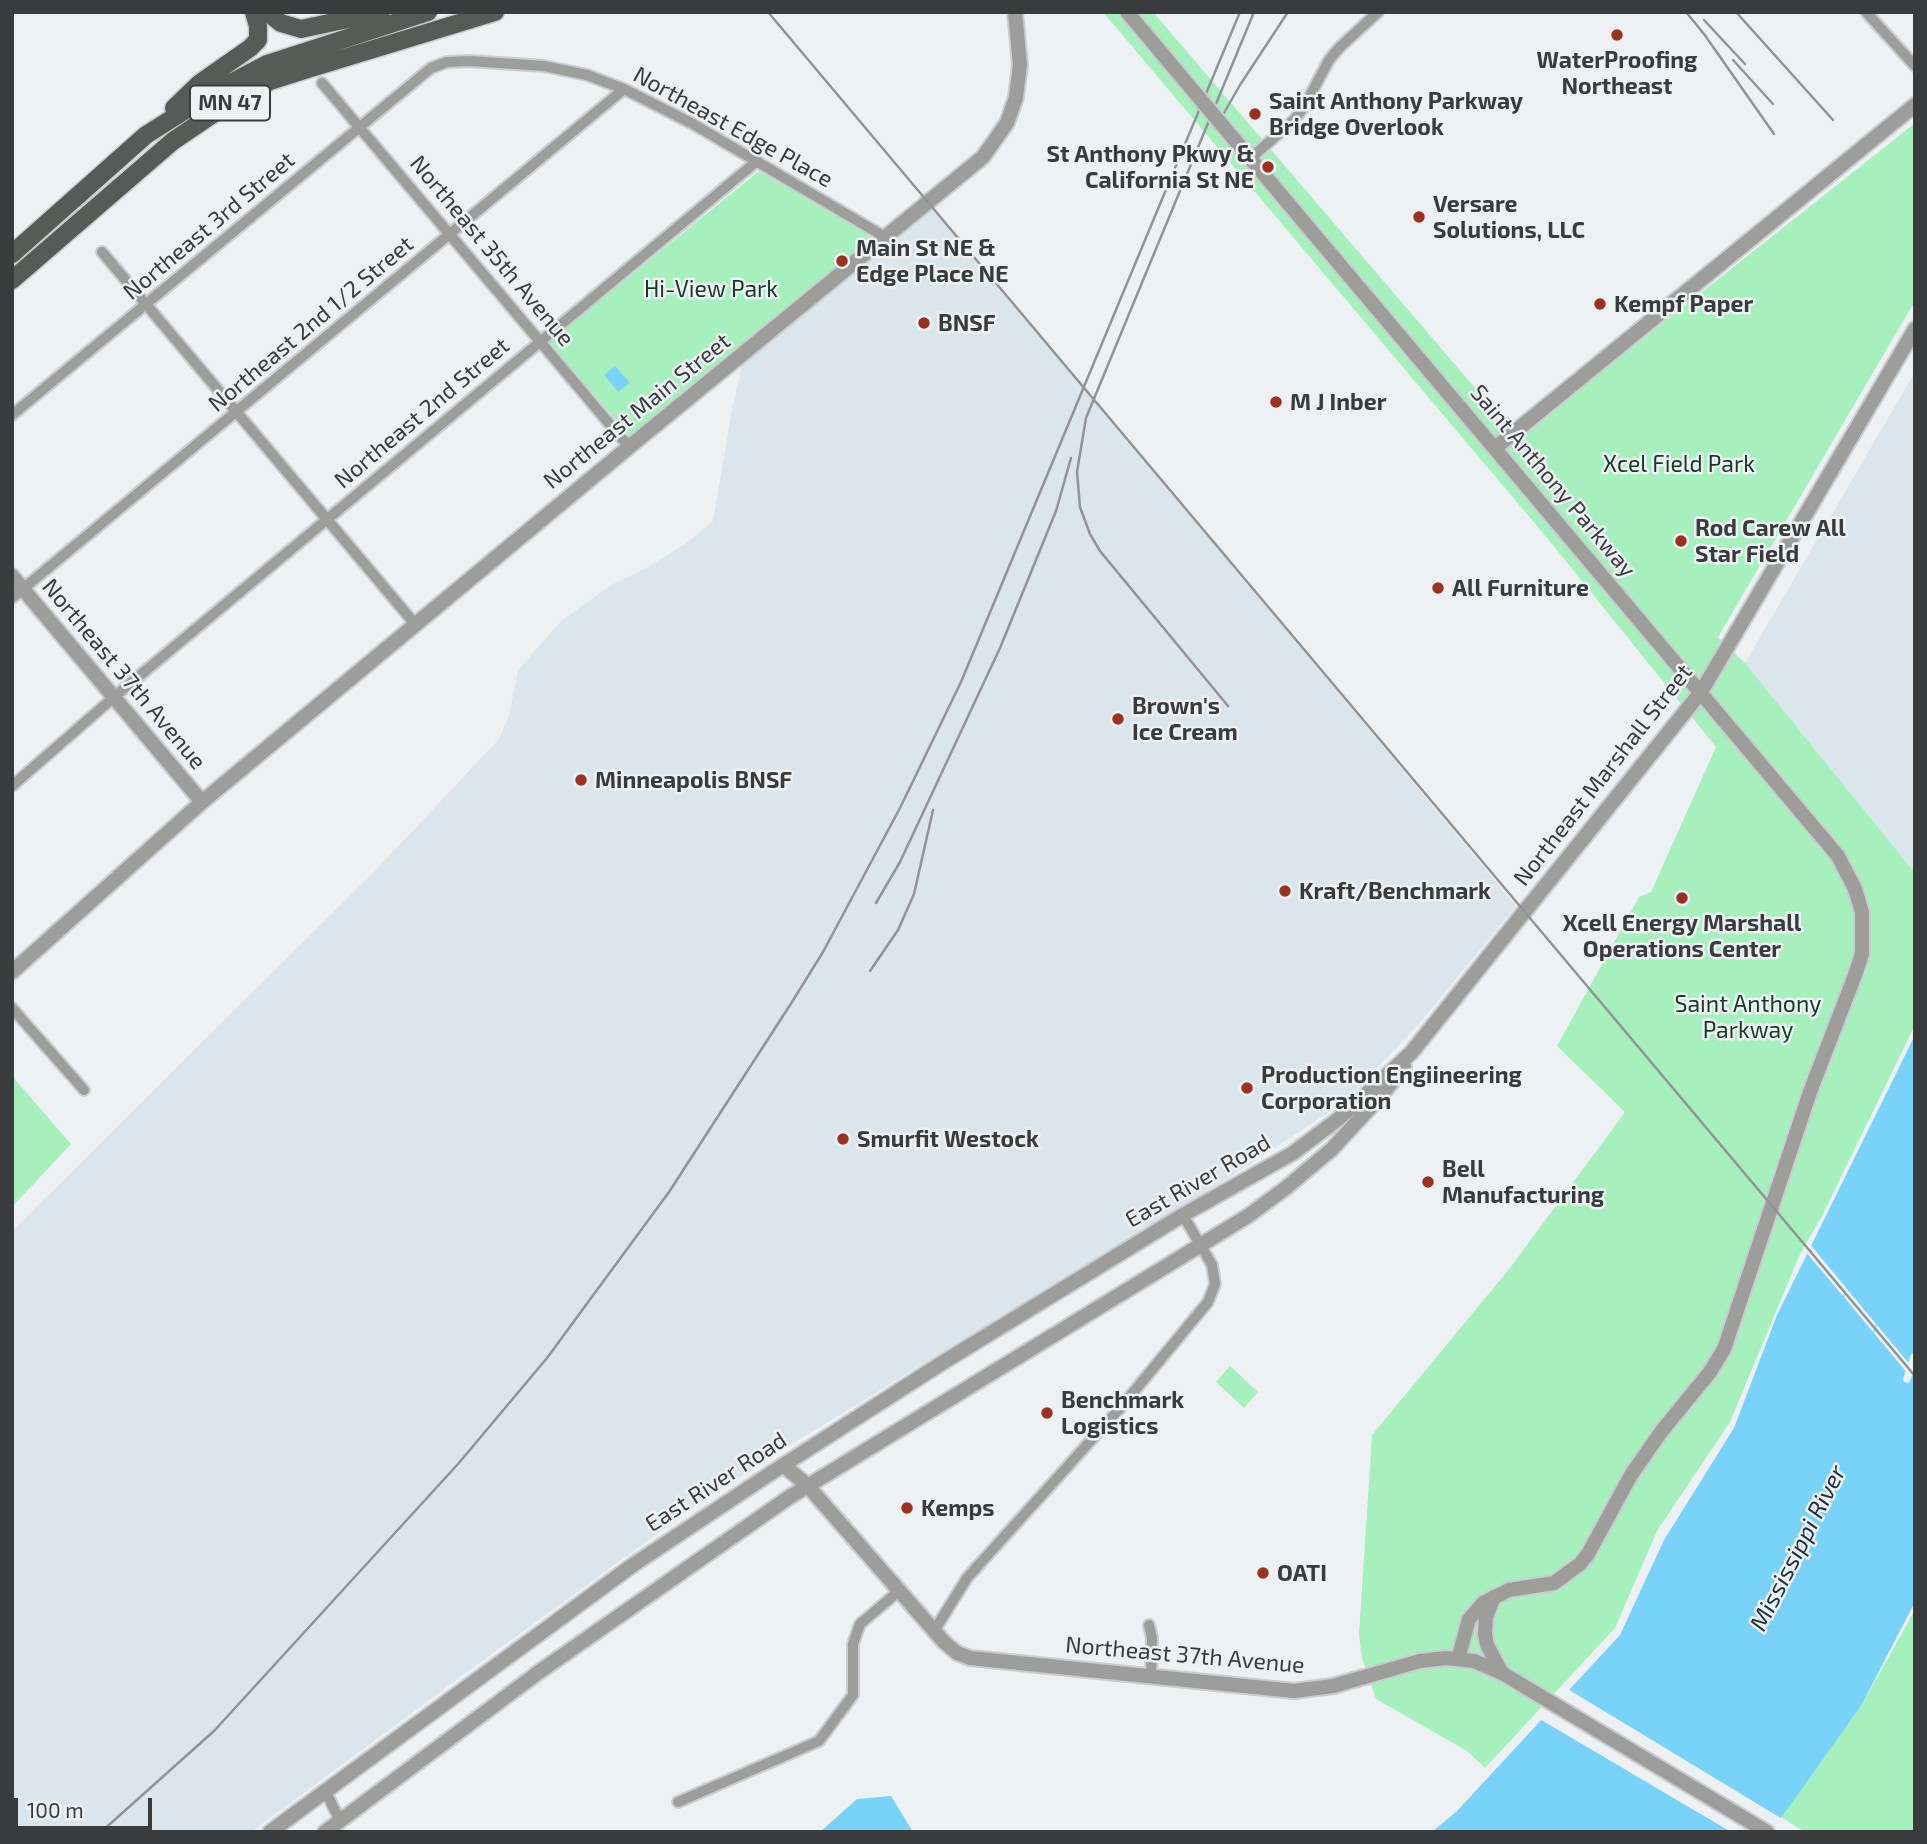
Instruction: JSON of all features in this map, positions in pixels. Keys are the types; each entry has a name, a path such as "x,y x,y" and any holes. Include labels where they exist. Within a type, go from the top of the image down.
{"main road":[{"path":"146,135 200,83 258,40 254,12"},
{"path":"267,12 281,23 301,29 381,12"},
{"name":"MN 47","path":"12,254 146,135 214,92 267,64 428,12"},
{"name":"MN 47","path":"12,280 173,141 235,99 295,73 495,12"}],"street":[{"name":"Northeast Main Street","path":"12,972 202,802 983,157 1007,123 1016,97 1020,65 1015,12"},
{"name":"Saint Anthony Parkway","path":"1127,12 1838,856 1846,869 1862,912 1862,954 1810,1092 1724,1349 1631,1475 1580,1564 1554,1583 1509,1590 1483,1603 1469,1619 1458,1659"},
{"path":"1251,158 1294,120 1334,54 1378,12"},
{"path":"1866,12 1915,66"},
{"name":"Northeast Edge Place","path":"431,68 447,62 469,61 544,66 587,75 624,89 693,124 885,237"},
{"name":"Northeast 3rd Street","path":"12,415 431,68"},
{"name":"Northeast 35th Avenue","path":"322,83 629,447"},
{"name":"Northeast 2nd 1/2 Street","path":"18,593 624,89"},
{"path":"1495,448 1915,106"},
{"name":"Northeast 2nd Street","path":"12,786 114,697 757,161"},
{"path":"102,252 415,624"},
{"name":"Northeast Marshall Street","path":"1411,1053 1701,692 1915,329"},
{"name":"Northeast 37th Avenue","path":"12,576 18,593 114,697 202,802"},
{"path":"12,1008 83,1090"},
{"path":"325,1832 549,1664 807,1485 1139,1281 1201,1246 1287,1187 1332,1149 1403,1069 1411,1053"},
{"name":"East River Road","path":"270,1832 633,1564 783,1465 1183,1214 1293,1153 1337,1120 1411,1053"},
{"path":"934,1631 967,1578 1131,1395 1208,1302 1215,1284 1212,1265 1183,1214"},
{"name":"Northeast 37th Avenue","path":"783,1465 807,1485 934,1631 957,1653 970,1658 1293,1691 1333,1686 1420,1661 1474,1661 1502,1673 1767,1832"},
{"path":"678,1802 819,1741 853,1695 853,1644 860,1624 900,1590"},
{"path":"1494,1597 1486,1617 1485,1634 1487,1645 1502,1673"},
{"path":"1149,1625 1152,1638 1151,1676"},
{"path":"325,1790 340,1821"}],"shaded area":[{"path":"932,205 1516,906 1422,1020 1346,1101 1230,1177 698,1504 251,1832 12,1832 12,1231 376,870 499,739 509,716 518,670 562,620 613,584 685,544 713,521 743,360"},
{"path":"1915,372 1915,873 1745,663"}],"green space":[{"name":"Saint Anthony Parkway","path":"1103,12 1153,12 1518,438 1915,123 1915,301 1718,637 1745,663 1915,873 1915,1025 1822,1216 1800,1254 1730,1422 1657,1531 1615,1628 1485,1768 1467,1751 1376,1699 1362,1658 1359,1635 1372,1435 1510,1268 1625,1112 1557,1046 1639,897 1651,892 1716,747 1548,539"},
{"name":"Hi-View Park","path":"759,171 872,237 629,436 549,342"},
{"path":"12,1076 71,1144 12,1207"},
{"path":"1230,1366 1258,1392 1244,1408 1216,1382"},
{"path":"1915,1610 1915,1832 1805,1832 1781,1817 1861,1706"}],"water":[{"path":"615,366 630,383 618,392 604,375"},
{"name":"Mississippi River","path":"1915,1035 1915,1353 1911,1354 1903,1379 1909,1383 1915,1369 1915,1602 1861,1706 1771,1832 1432,1832 1457,1811 1620,1635 1664,1540 1734,1428 1777,1315"},
{"path":"891,1796 913,1832 820,1832 857,1799"}],"pier":[{"path":"1809,1243 1847,1289 1843,1296 1805,1251"},
{"path":"1847,1289 1876,1324 1873,1332 1844,1297"},
{"path":"1877,1325 1911,1366 1908,1374 1874,1333"},
{"path":"1566,1688 1784,1820 1775,1832 1731,1832 1538,1718"}],"railway":[{"path":"768,12 1915,1376"},
{"path":"101,1832 214,1731 458,1464 547,1358 669,1192 792,1002 823,952 900,808 961,682 1240,12"},
{"path":"1228,706 1100,551 1080,507 1077,472 1086,418 1254,12"},
{"path":"1216,127 1288,12"},
{"path":"1686,12 1774,134"},
{"path":"1736,12 1833,120"},
{"path":"1704,20 1745,64"},
{"path":"1733,60 1773,104"},
{"path":"876,903 900,862 1000,648 1056,511 1071,458"},
{"path":"870,971 898,930 914,894 933,810"}],"place":[{"name":"WaterProofing Northeast","path":"1617,35"},
{"name":"Saint Anthony Parkway Bridge Overlook","path":"1255,114"},
{"name":"St Anthony Pkwy & California St NE","path":"1268,167"},
{"name":"Versare Solutions, LLC","path":"1419,217"},
{"name":"Main St NE & Edge Place NE","path":"842,261"},
{"name":"Kempf Paper","path":"1600,304"},
{"name":"BNSF","path":"924,323"},
{"name":"M J Inber","path":"1276,402"},
{"name":"Rod Carew All Star Field","path":"1681,541"},
{"name":"All Furniture","path":"1438,588"},
{"name":"Brown's Ice Cream","path":"1118,719"},
{"name":"Minneapolis BNSF","path":"581,780"},
{"name":"Kraft/Benchmark","path":"1285,891"},
{"name":"Xcell Energy Marshall Operations Center","path":"1682,898"},
{"name":"Production Engiineering Corporation","path":"1247,1088"},
{"name":"Smurfit Westock","path":"843,1139"},
{"name":"Bell Manufacturing","path":"1428,1182"},
{"name":"Benchmark Logistics","path":"1047,1413"},
{"name":"Kemps","path":"907,1508"},
{"name":"OATI","path":"1263,1573"}],"park label":[{"name":"Xcel Field Park","path":"1679,464"}]}
